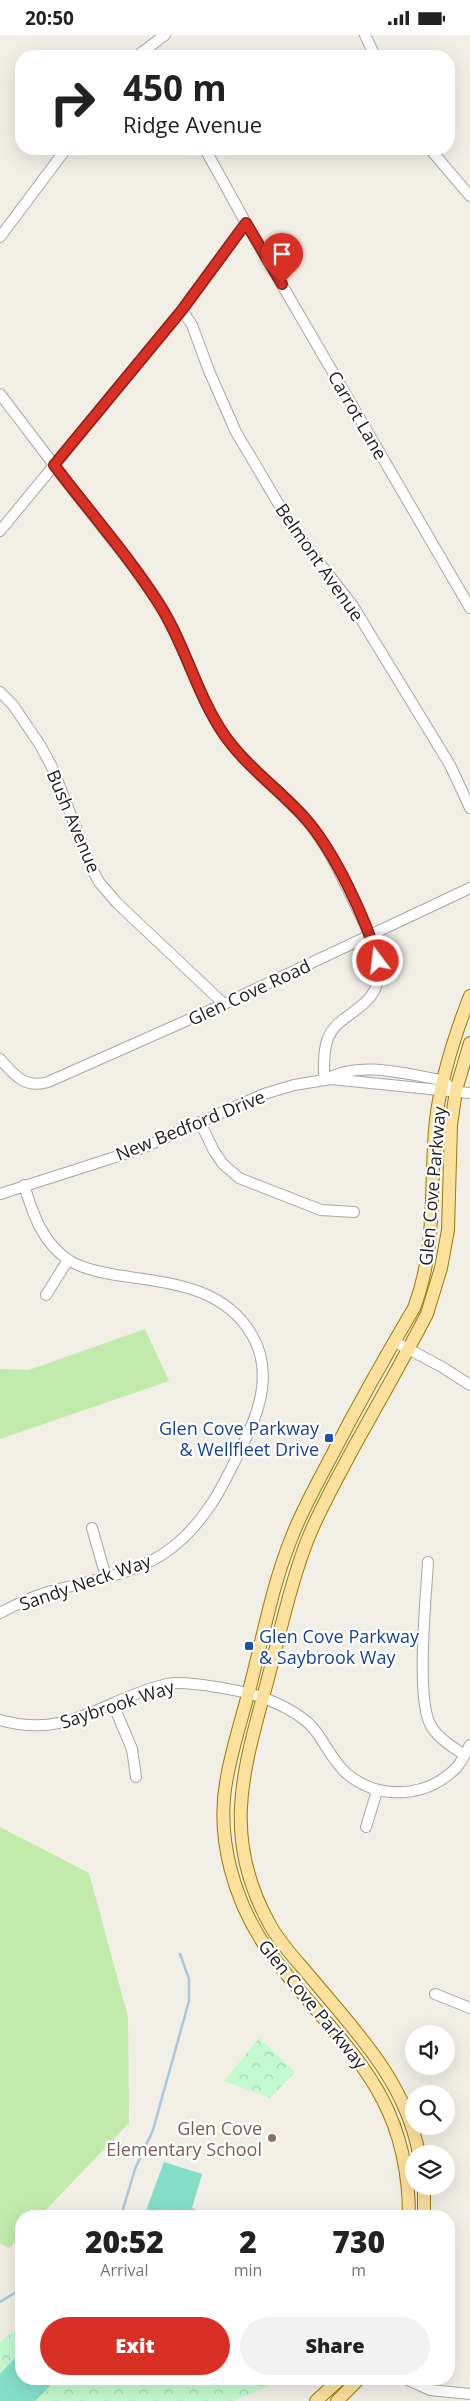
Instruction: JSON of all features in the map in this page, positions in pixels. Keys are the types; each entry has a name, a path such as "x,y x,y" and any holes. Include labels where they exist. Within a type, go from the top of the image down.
{"main road":[{"name":"Glen Cove Parkway","path":"409,2210 407,2172 390,2110 359,2060 271,1954 255,1931 240,1898 232,1875 226,1845 225,1793 231,1760 281,1567 290,1540 303,1510 334,1451 414,1308 427,1265 432,1231 435,1130 441,1085 457,1029 470,996"},
{"name":"Glen Cove Parkway","path":"416,2145 405,2106 374,2052 272,1928 256,1899 245,1865 240,1826 240,1807 244,1770 307,1541 327,1497 427,1314 441,1268 448,1229 450,1136 456,1090 470,1043"},
{"path":"424,2195 424,2210"},
{"path":"316,2401 333,2385"},
{"path":"337,2401 353,2385"}],"street":[{"path":"148,50 165,35"},
{"path":"364,35 372,50"},
{"path":"0,237 62,155"},
{"name":"Carrot Lane","path":"208,155 470,608"},
{"path":"435,155 470,196"},
{"path":"0,531 182,310 246,223"},
{"name":"Belmont Avenue","path":"182,310 192,325 209,371 236,432 294,530 358,614 450,765 470,808"},
{"path":"0,394 160,604 206,703 224,735 250,766 297,810 319,835 371,935 378,971 375,988 372,996 353,1014 341,1021 330,1035 324,1054 324,1080"},
{"name":"Bush Avenue","path":"0,692 13,705 40,745 56,778 91,867 99,882 117,903 224,1004"},
{"name":"Glen Cove Road","path":"0,1059 25,1083 37,1085 48,1082 224,1004 470,888"},
{"name":"New Bedford Drive","path":"0,1193 140,1149 264,1094 294,1085 324,1080 338,1072 378,1069 470,1093"},
{"path":"200,1122 214,1151 223,1164 239,1178 321,1210 354,1212"},
{"name":"Sandy Neck Way","path":"0,1613 32,1598 132,1569 164,1553 193,1529 206,1513 225,1483 251,1429 259,1405 264,1376 260,1348 247,1325 223,1302 210,1295 186,1287 99,1272 83,1268 68,1260 45,1237 37,1224 24,1185"},
{"path":"46,1295 68,1260"},
{"path":"395,1341 470,1385"},
{"path":"92,1528 106,1577"},
{"path":"428,1562 424,1627 426,1709 430,1724 444,1741 464,1755"},
{"name":"Saybrook Way","path":"0,1720 14,1724 60,1724 78,1719 168,1684 208,1686 263,1698 302,1718 317,1732 327,1751 346,1773 370,1789 378,1791"},
{"path":"113,1704 132,1749 136,1777"},
{"path":"366,1827 378,1791 401,1793 417,1791 434,1784 457,1767 470,1745"},
{"path":"434,1994 470,2008"},
{"path":"419,2385 430,2390 470,2393"}],"green space":[{"path":"145,1329 169,1381 0,1439 0,1369 29,1370"},
{"path":"0,1827 89,1873 128,2017 129,2123 46,2210 15,2210 15,2242 9,2248 0,2243"},
{"path":"259,2038 295,2072 270,2098 224,2081"},
{"path":"164,2162 202,2174 192,2208 197,2210 146,2210"},
{"path":"15,2330 15,2385 272,2385 233,2401 0,2401 0,2342"},
{"path":"15,2358 15,2385 51,2385 35,2401 0,2401 0,2374"}],"waterway":[{"path":"123,2210 135,2169 153,2130 189,2001 189,1979 180,1954"},
{"path":"0,2302 15,2293"}],"place":[{"name":"Glen Cove Parkway & Wellfleet Drive","path":"329,1438"},
{"name":"Glen Cove Parkway & Saybrook Way","path":"249,1646"},
{"name":"Glen Cove Elementary School","path":"272,2138"}],"route":[{"path":"282,284 246,223 182,310 54,465 160,604 177,637 206,703 224,735 250,766 292,805 319,835 371,935 378,961"}]}
